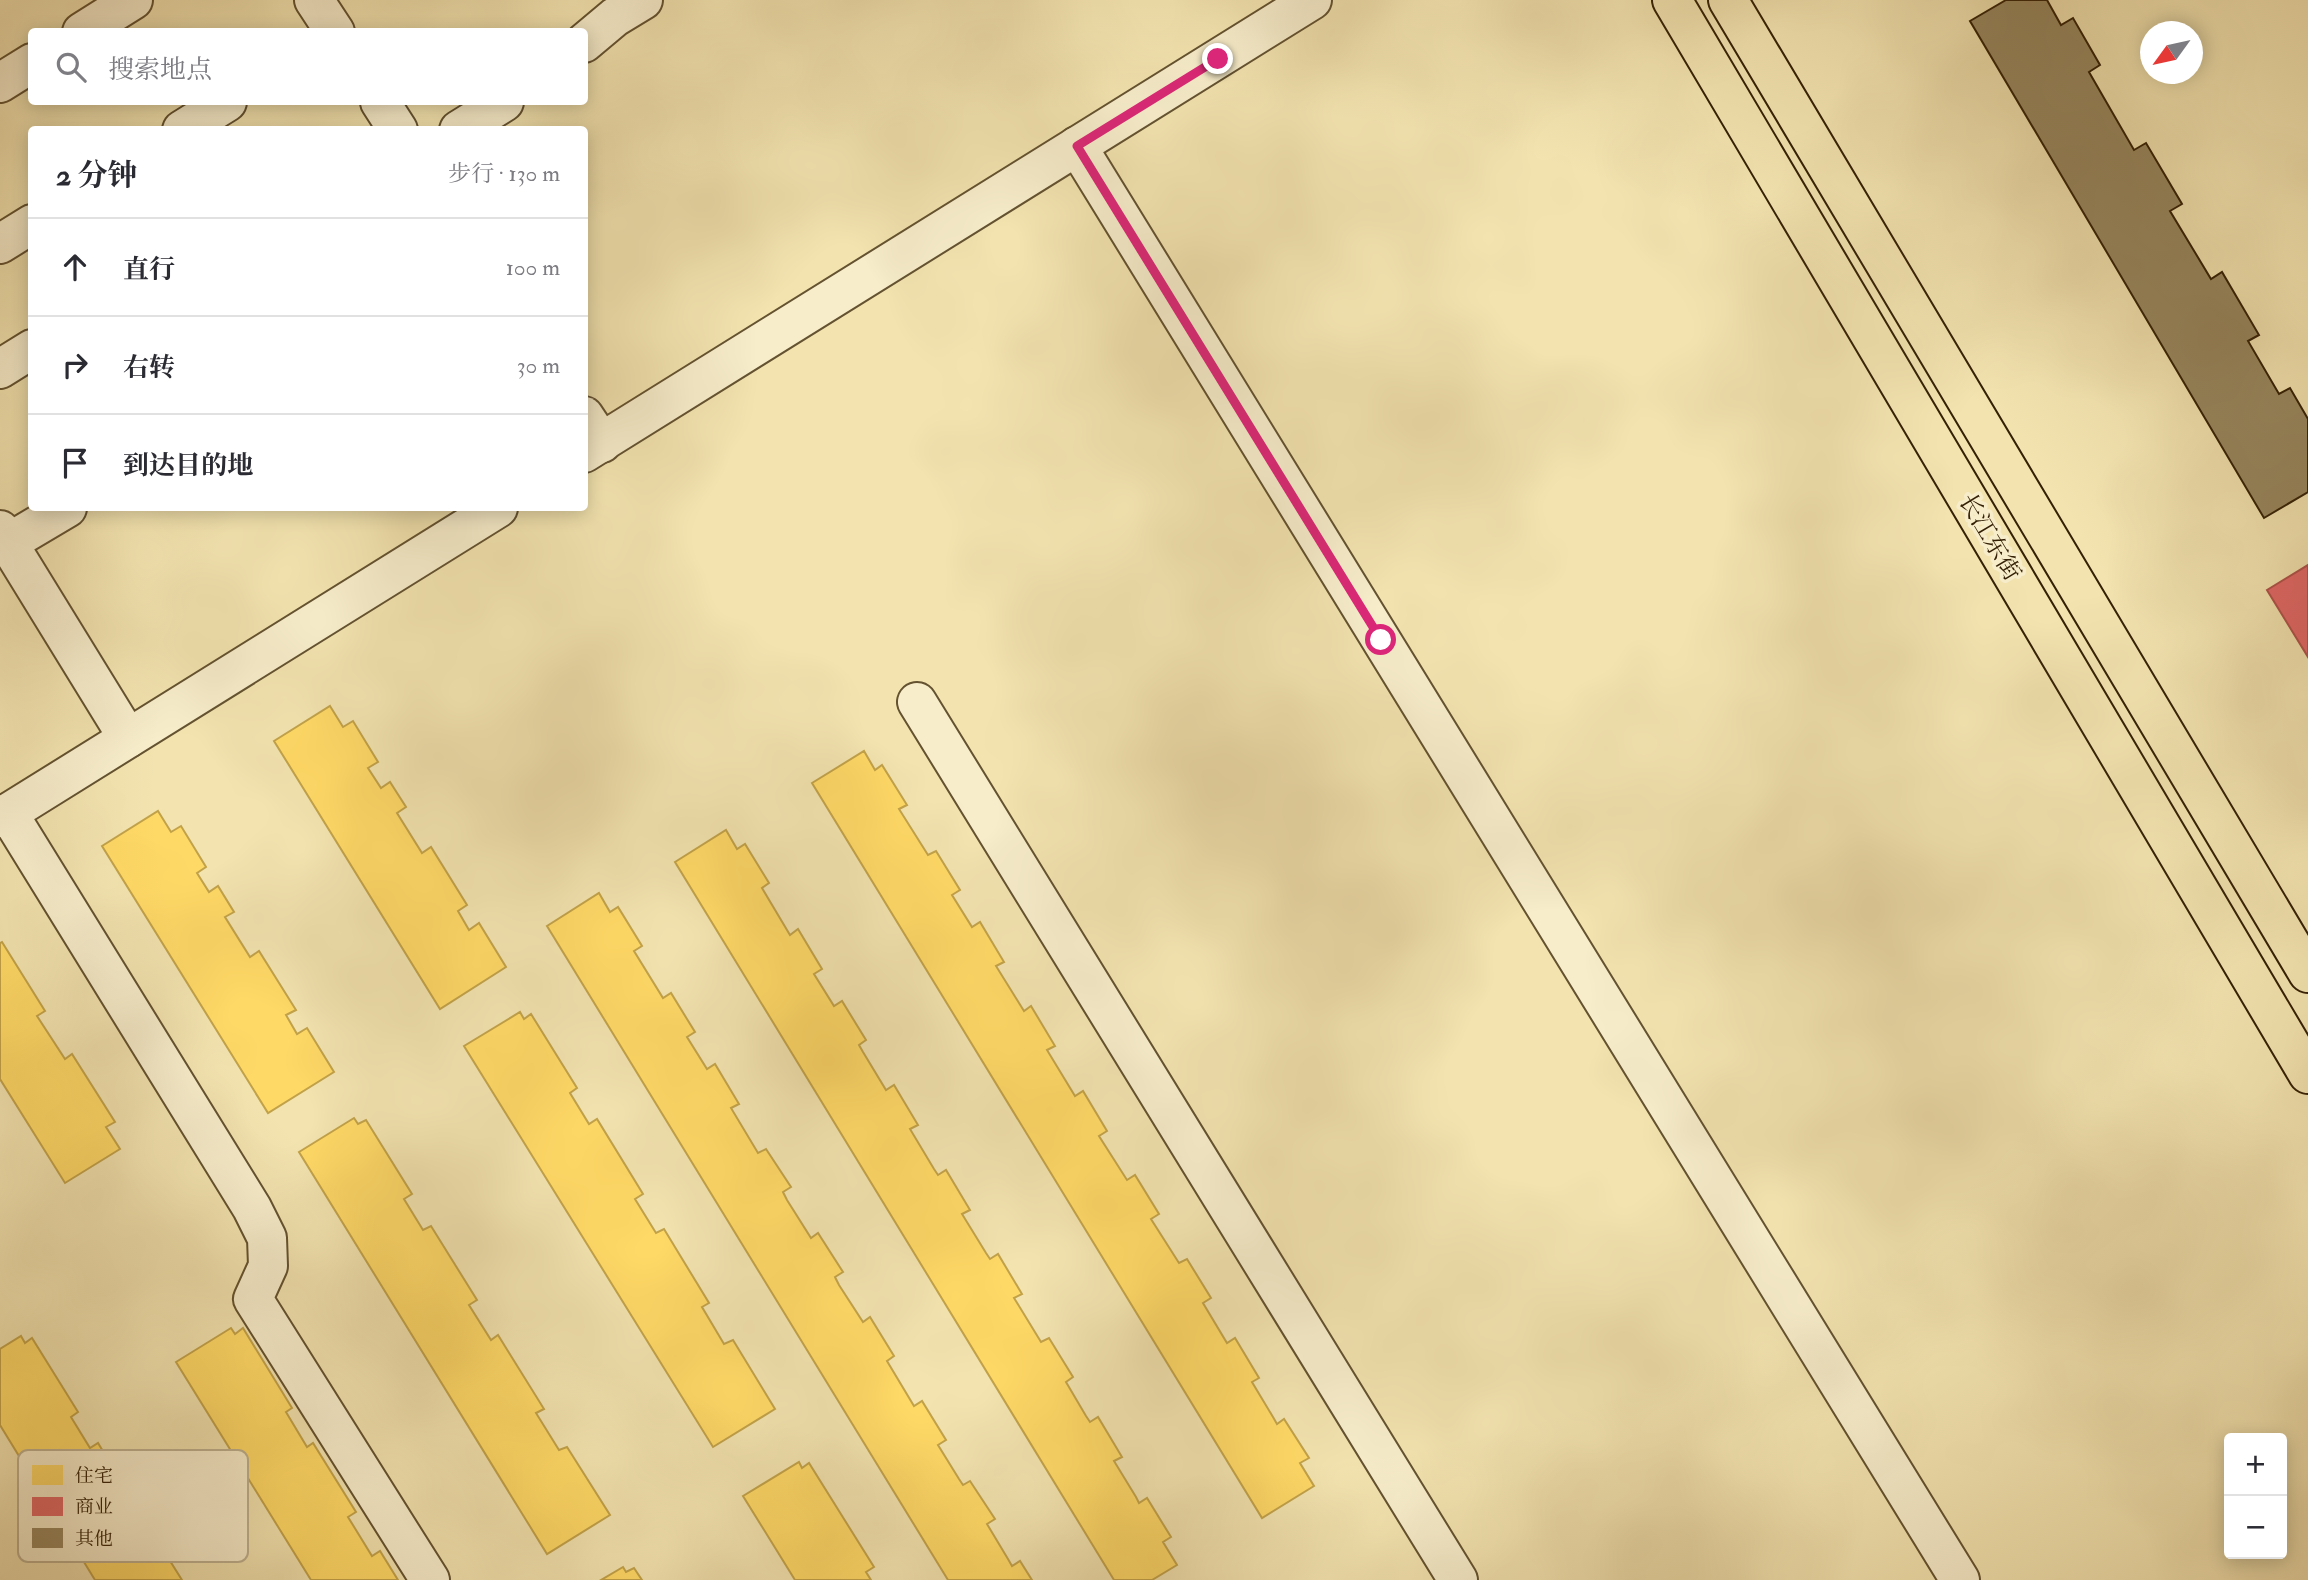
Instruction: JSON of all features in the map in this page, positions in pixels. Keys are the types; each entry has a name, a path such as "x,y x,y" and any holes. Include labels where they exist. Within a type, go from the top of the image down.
{"main road":[{"name":"长江东街","path":"1672,0 2308,1074"},
{"name":"长江东街","path":"1728,0 2308,973"}],"street":[{"path":"88,28 133,0"},
{"path":"314,0 332,28"},
{"path":"588,40 615,17 643,0"},
{"path":"590,437 1077,146 1312,0"},
{"path":"0,83 28,66"},
{"path":"188,126 222,105"},
{"path":"465,126 499,105"},
{"path":"1077,146 1960,1580"},
{"path":"0,244 28,226"},
{"path":"0,369 28,352"},
{"path":"60,511 4,537 128,738"},
{"path":"430,1580 253,1299 268,1266 267,1238 251,1208 4,816 493,511"},
{"path":"918,702 1458,1580"}],"building: 住宅":[{"path":"330,706 343,727 353,721 378,762 368,768 381,788 390,782 406,807 397,813 422,853 431,847 467,905 458,911 469,930 479,923 506,967 440,1009 274,741"},
{"path":"864,751 875,770 882,765 907,805 899,809 928,855 936,851 960,890 952,895 972,927 980,922 1004,962 996,966 1024,1011 1031,1006 1055,1046 1047,1050 1075,1096 1083,1091 1107,1131 1099,1136 1127,1180 1135,1175 1159,1214 1151,1219 1179,1263 1187,1259 1211,1298 1203,1303 1227,1343 1235,1338 1259,1378 1252,1382 1277,1424 1284,1419 1309,1458 1300,1463 1314,1486 1262,1518 812,783"},
{"path":"158,811 171,832 181,826 206,867 197,873 209,892 218,886 234,912 225,917 250,957 259,951 296,1010 286,1015 297,1034 307,1028 334,1072 268,1113 102,846"},
{"path":"726,830 737,849 745,844 769,883 762,888 790,935 798,929 822,969 814,974 834,1006 842,1001 866,1040 859,1045 886,1090 894,1085 918,1125 910,1129 938,1175 946,1170 970,1210 962,1214 986,1253 990,1259 998,1254 1022,1294 1014,1298 1041,1342 1049,1338 1073,1377 1066,1382 1086,1416 1090,1422 1098,1417 1122,1457 1114,1461 1139,1503 1147,1498 1171,1537 1163,1542 1177,1565 1152,1580 1114,1580 675,862"},
{"path":"599,893 610,912 618,907 642,946 634,951 663,998 671,993 695,1032 687,1037 707,1069 715,1064 739,1104 731,1108 758,1153 766,1149 791,1187 783,1192 787,1200 811,1238 818,1233 843,1272 835,1277 839,1285 863,1322 870,1317 894,1356 887,1361 914,1406 922,1401 946,1440 938,1445 959,1479 963,1485 970,1481 995,1519 987,1524 1012,1566 1020,1561 1032,1580 948,1580 547,926"},
{"path":"2,942 45,1011 37,1016 65,1059 72,1054 115,1122 106,1127 120,1149 65,1183 0,1079"},
{"path":"520,1012 524,1019 531,1014 577,1088 570,1093 589,1124 597,1119 643,1194 635,1199 656,1233 664,1229 709,1303 702,1307 724,1344 733,1340 775,1409 713,1447 464,1046"},
{"path":"354,1118 358,1124 366,1120 412,1194 404,1199 423,1230 431,1226 477,1300 469,1305 491,1340 498,1335 544,1409 536,1413 559,1450 567,1447 610,1515 547,1554 299,1152"},
{"path":"231,1328 235,1334 243,1328 292,1408 286,1412 307,1447 313,1443 356,1512 348,1517 372,1556 380,1551 398,1580 311,1580 248,1478 248,1450 230,1450 176,1362"},
{"path":"21,1336 25,1343 32,1338 78,1412 71,1417 90,1448 98,1443 102,1450 18,1450 18,1454 0,1425 0,1349"},
{"path":"799,1462 802,1468 809,1463 874,1567 866,1572 871,1580 795,1580 743,1496"},
{"path":"84,1562 171,1562 182,1580 95,1580"},
{"path":"623,1567 626,1572 634,1568 642,1580 601,1580"}],"building: 商业":[{"path":"2308,565 2308,657 2267,590"}],"building: 其他":[{"path":"2006,0 2047,0 2061,25 2073,18 2100,65 2089,72 2134,150 2146,143 2182,204 2170,211 2211,279 2222,272 2259,335 2248,341 2279,394 2290,388 2308,419 2308,492 2264,518 1970,21"}],"route":[{"path":"1218,59 1077,146 1381,640"}]}
